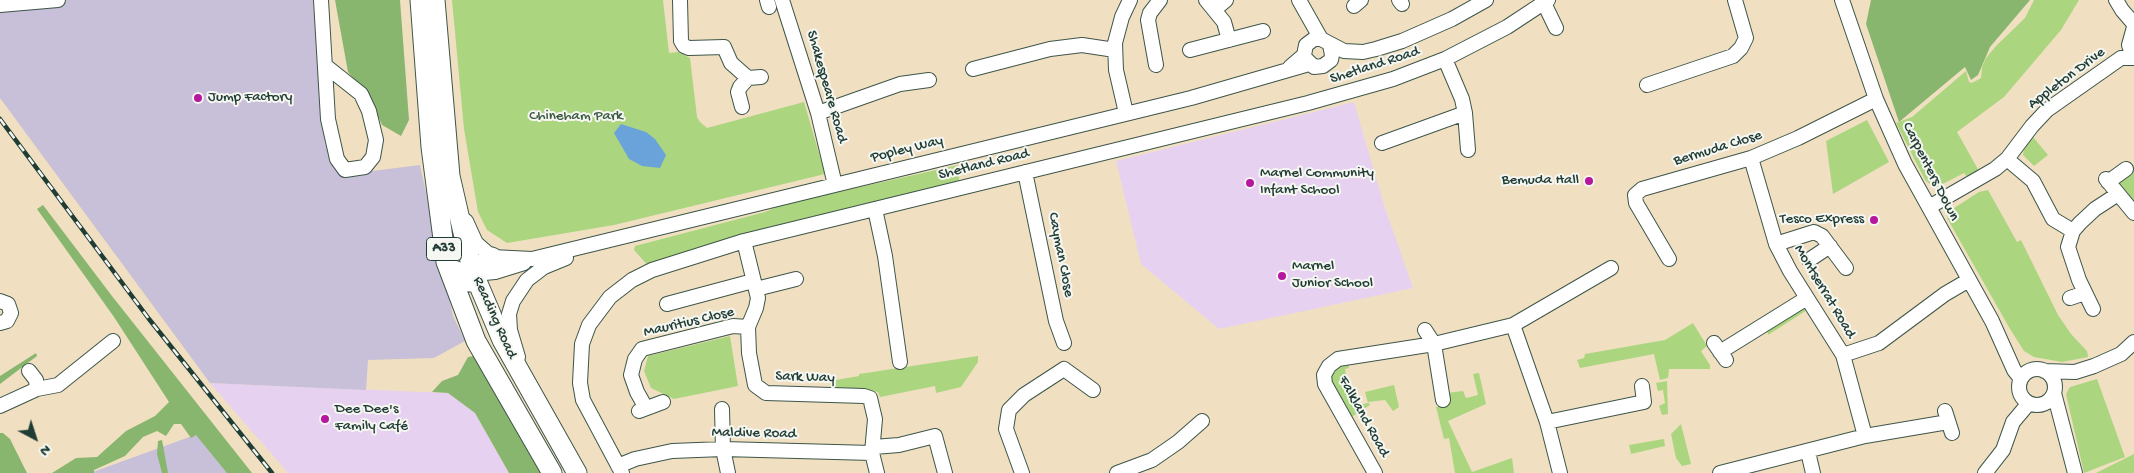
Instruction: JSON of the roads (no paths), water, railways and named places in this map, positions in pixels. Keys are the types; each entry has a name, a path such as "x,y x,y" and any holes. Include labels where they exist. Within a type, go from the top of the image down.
{"highway":[{"name":"Reading Road","path":"420,0 431,148 446,262 476,341 552,473"},
{"name":"Reading Road","path":"435,0 450,176 474,274 502,340 577,473"},
{"name":"A33","path":"492,257 479,266 468,285 475,313 487,344 541,444 542,457"}],"street":[{"path":"0,5 58,0"},
{"path":"320,0 327,67 328,119 337,159 345,170 366,167 373,157 376,140 369,111 361,94 327,67"},
{"path":"680,0 682,41 684,46 689,48 724,47 731,64 754,77 738,92 742,107"},
{"name":"Shakespeare Road","path":"782,0 818,113 835,184"},
{"path":"1126,113 1116,70 1115,50 1117,33 1130,0"},
{"path":"1156,65 1148,20 1150,13 1160,0"},
{"path":"1226,0 1210,5 1224,22 1229,40"},
{"path":"1298,0 1332,50 1331,60"},
{"path":"1326,42 1344,51 1363,52 1388,46 1452,19 1486,0"},
{"path":"1647,85 1733,56 1741,48 1746,38 1735,0"},
{"name":"Carpenters Down","path":"1842,0 1876,99 1905,164 1969,280 2006,350 2014,370 2032,373"},
{"path":"2116,0 2134,24"},
{"path":"1546,1 1556,28"},
{"name":"Shetland Road","path":"620,470 603,441 584,400 580,365 582,344 589,326 610,297 632,280 660,266 744,241 1355,91 1399,78 1445,59 1507,28 1546,1"},
{"path":"1306,55 1308,16"},
{"path":"2134,28 2129,45 2134,58"},
{"path":"1190,50 1263,31"},
{"name":"Popley Way","path":"446,262 455,268 474,274 495,272 532,259 1192,98 1271,76 1288,68 1306,55 1314,39 1326,42"},
{"path":"973,69 1066,47 1082,45 1115,50"},
{"name":"Popley Way","path":"1306,55 1319,67 1344,51"},
{"name":"Appleton Drive","path":"1929,207 1994,169 2007,159 2032,126 2048,110 2122,58 2134,58"},
{"path":"1445,59 1465,112 1468,150"},
{"path":"818,113 900,84 929,80"},
{"path":"328,91 346,82"},
{"name":"Bermuda Close","path":"1669,259 1636,203 1635,195 1642,188 1751,158 1798,138 1876,99"},
{"path":"1382,143 1465,112"},
{"name":"Montserrat Road","path":"1751,158 1776,244 1843,355 1865,436"},
{"path":"2007,159 2033,181 2053,219 2073,231"},
{"path":"2126,169 2107,181 2134,213"},
{"name":"Cayman Close","path":"1025,172 1056,321 1065,347"},
{"path":"450,176 476,243 492,257"},
{"path":"2093,308 2071,261 2068,246 2073,231 2095,209 2118,194"},
{"path":"874,209 885,256 901,363"},
{"path":"1776,244 1814,232 1822,236 1846,268"},
{"path":"744,241 758,298 750,321"},
{"path":"528,389 510,330 510,314 513,301 527,280 544,268 596,248 603,242"},
{"path":"1809,260 1830,246"},
{"name":"Popley Way","path":"492,257 532,259"},
{"name":"Falkland Road","path":"1375,473 1324,382 1324,372 1338,359 1434,344 1512,325 1610,268"},
{"path":"667,304 754,285 796,279"},
{"name":"Montserrat Road","path":"1843,355 1879,343 1945,294 1969,280"},
{"path":"2070,298 2085,293"},
{"path":"1720,352 1807,298"},
{"path":"0,302 8,304 11,313 7,321 0,323"},
{"name":"Mauritius Close","path":"663,402 642,409 631,375 635,359 642,349 750,321"},
{"name":"Sark Way","path":"750,321 748,353 755,385 766,393 864,396 870,398 875,419 872,450"},
{"path":"1512,325 1547,422 1560,473"},
{"path":"1425,330 1434,344 1443,400"},
{"path":"0,406 37,389 58,385 113,341"},
{"path":"2032,373 2075,372 2121,354 2134,342"},
{"path":"1022,473 1006,430 1009,410 1024,395 1064,369 1093,390"},
{"path":"29,370 36,380 37,389"},
{"path":"2030,400 2050,398 2054,388 2067,372"},
{"path":"2032,373 2049,374 2075,473"},
{"path":"1986,473 2003,450 2016,419 2030,400 2032,373"},
{"path":"1547,422 1644,402 1642,386"},
{"path":"2030,400 2059,416"},
{"path":"722,409 724,449 728,473"},
{"path":"1117,473 1152,460 1202,422"},
{"path":"1720,473 1865,436 1948,422"},
{"name":"Maldive Road","path":"620,470 640,458 672,451 724,449 872,450 935,436 946,473"},
{"path":"872,450 877,473"},
{"path":"1808,452 1813,473"}],"water":[{"path":"621,124 646,132 655,139 666,155 660,168 642,166 629,159 614,133"}],"railway":[{"path":"0,119 149,319 272,473"}],"place":[{"name":"Jump Factory","path":"198,98"},
{"name":"Bemuda Hall","path":"1589,181"},
{"name":"Marnel Community Infant School","path":"1250,183"},
{"name":"Tesco Express","path":"1874,220"},
{"name":"Marnel Junior School","path":"1282,276"},
{"name":"Dee Dee's Family Café","path":"325,419"}],"park label":[{"name":"Chineham Park","path":"576,117"}]}
